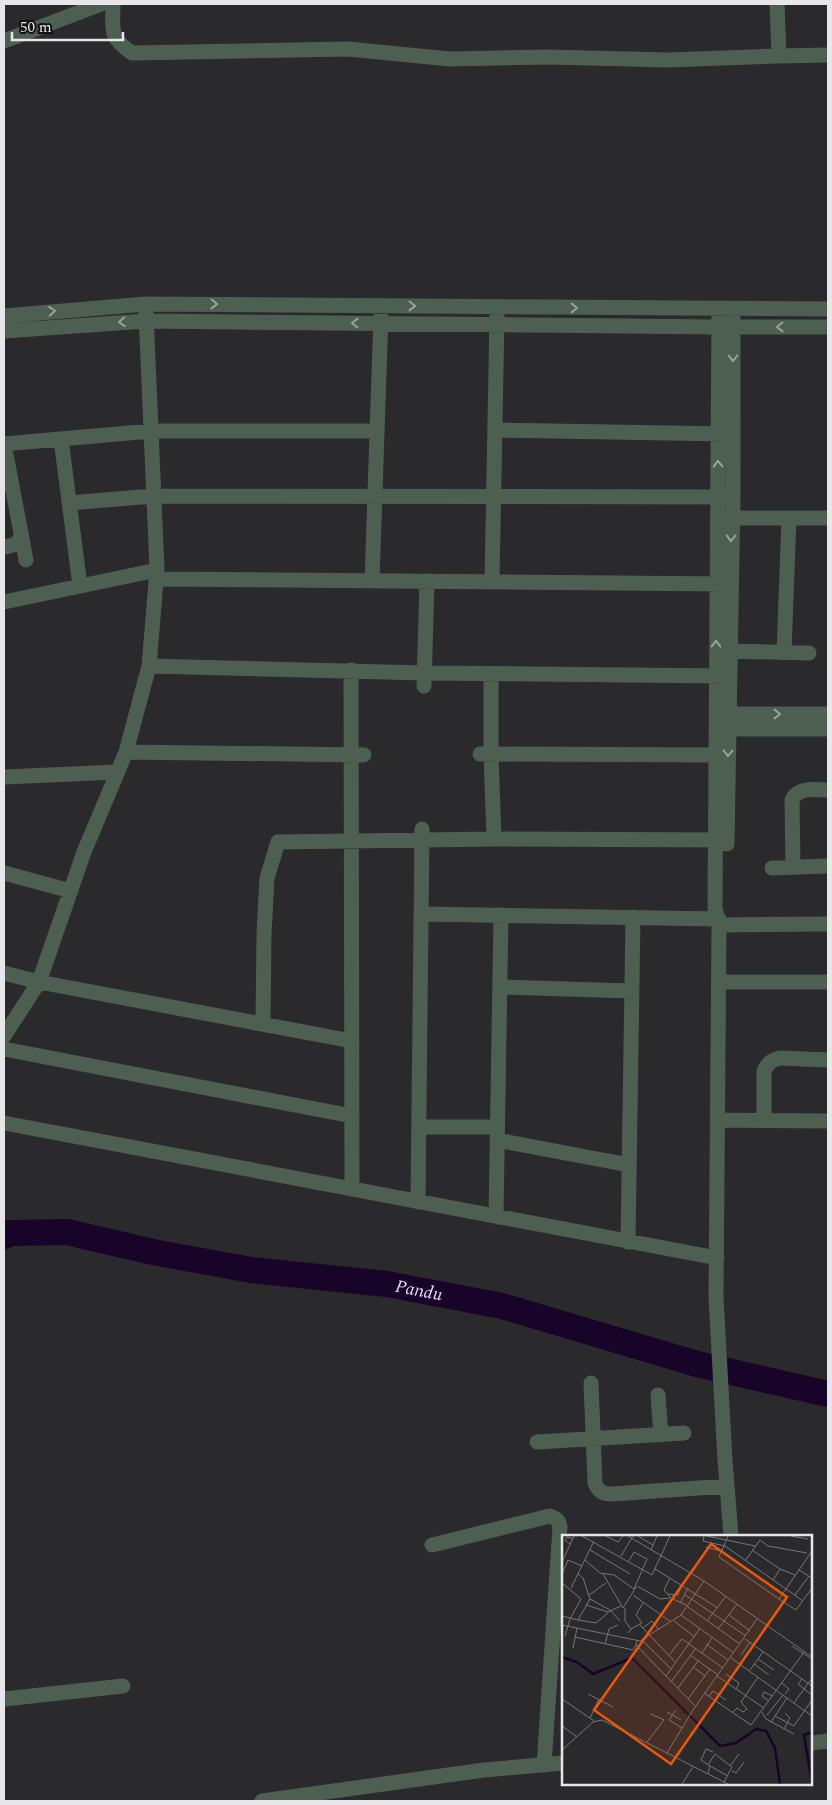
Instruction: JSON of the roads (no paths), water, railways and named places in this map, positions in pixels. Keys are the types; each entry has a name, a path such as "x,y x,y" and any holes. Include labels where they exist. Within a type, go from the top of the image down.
{"street":[{"path":"4,41 101,4"},
{"path":"112,4 113,34 120,44 132,52 348,49 450,59 548,57 669,60 828,55"},
{"path":"777,4 779,56"},
{"path":"4,1036 39,982 84,852 126,752 149,666 157,575 146,304"},
{"path":"4,316 146,304 828,309"},
{"path":"269,322 270,305"},
{"path":"372,580 381,306"},
{"path":"492,581 497,307"},
{"path":"602,308 602,325"},
{"path":"722,840 725,721 722,677 726,497 726,309"},
{"path":"4,331 146,321 828,327"},
{"path":"26,560 4,444 151,432 377,430"},
{"path":"495,430 726,434"},
{"path":"61,439 80,586"},
{"path":"69,503 153,496 726,497"},
{"path":"722,677 729,652 724,584 731,518 726,497"},
{"path":"731,518 828,518"},
{"path":"784,653 790,518"},
{"path":"4,546 18,543 21,538 21,532"},
{"path":"4,602 80,586 157,575 427,581 724,584"},
{"path":"424,680 427,581"},
{"path":"729,652 809,653"},
{"path":"149,666 350,670 424,680 492,674 722,677"},
{"path":"350,670 357,755 351,842 352,1189"},
{"path":"492,674 485,754 494,839"},
{"path":"725,721 828,714"},
{"path":"725,721 828,729"},
{"path":"725,721 717,755 724,910 719,922 716,1297 731,1535"},
{"path":"126,752 357,755"},
{"path":"485,754 717,755"},
{"path":"4,776 117,772"},
{"path":"793,867 792,800 794,795 799,791 828,790"},
{"path":"263,1023 267,878 278,842 351,842 422,835 494,839 722,840"},
{"path":"418,1202 422,835"},
{"path":"772,868 828,866"},
{"path":"4,873 71,891"},
{"path":"421,914 828,924"},
{"path":"496,1216 501,915"},
{"path":"628,1242 633,918"},
{"path":"4,973 39,982 352,1041"},
{"path":"719,982 828,982"},
{"path":"500,987 632,991"},
{"path":"4,1049 352,1116"},
{"path":"764,1120 764,1070 767,1064 780,1058 828,1060"},
{"path":"718,1120 828,1121"},
{"path":"4,1123 717,1258"},
{"path":"419,1127 497,1134 629,1164"},
{"path":"591,1383 595,1483 604,1494 727,1486"},
{"path":"658,1395 661,1435"},
{"path":"537,1442 684,1433"},
{"path":"432,1545 550,1516 556,1518 559,1522 544,1765"},
{"path":"4,1699 123,1686"},
{"path":"812,1742 828,1741"},
{"path":"262,1801 484,1770 562,1763"}],"waterway":[{"name":"Pandu","path":"4,1236 9,1233 67,1232 153,1252 251,1270 387,1284 502,1306 697,1364 828,1394"}]}
